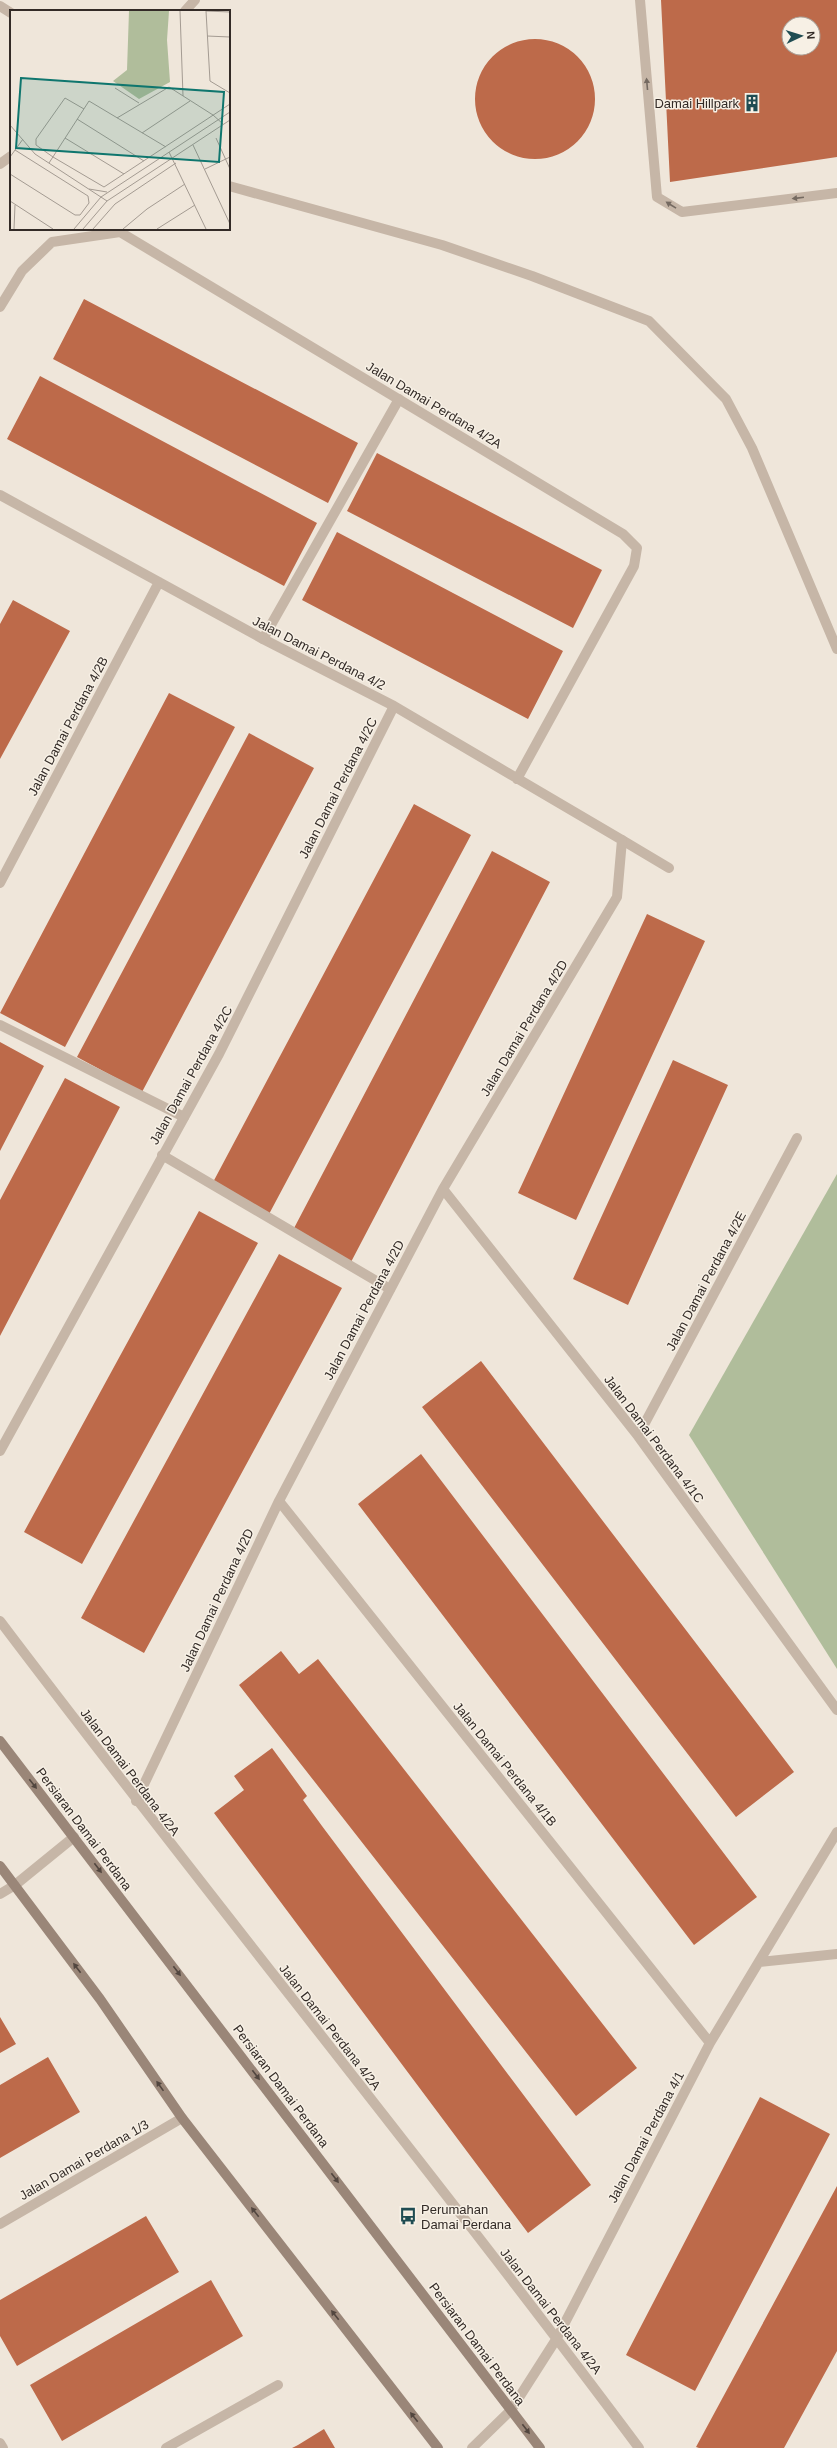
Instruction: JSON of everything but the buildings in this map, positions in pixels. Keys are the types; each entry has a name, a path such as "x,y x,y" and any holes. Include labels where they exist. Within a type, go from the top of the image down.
{"main road":[{"name":"Persiaran Damai Perdana","path":"0,1741 540,2448"},
{"path":"0,1866 100,1999 182,2118 438,2448"}],"street":[{"path":"186,10 195,0"},
{"path":"640,0 657,196 682,212 837,193"},
{"path":"0,6 10,12"},
{"path":"0,164 10,157"},
{"path":"230,186 442,245 532,276 649,321 726,399 752,448 837,649"},
{"name":"Jalan Damai Perdana 4/2A","path":"0,307 22,271 52,242 120,232 623,534 637,548 634,566 517,779"},
{"path":"263,639 399,399"},
{"name":"Jalan Damai Perdana 4/2","path":"0,495 263,639 394,706 669,868"},
{"name":"Jalan Damai Perdana 4/2B","path":"0,883 159,582"},
{"name":"Jalan Damai Perdana 4/2C","path":"0,1451 219,1054 394,706"},
{"name":"Jalan Damai Perdana 4/2D","path":"136,1801 278,1501 443,1189 617,897 622,840"},
{"path":"0,1024 184,1118"},
{"name":"Jalan Damai Perdana 4/2E","path":"638,1436 797,1138"},
{"path":"162,1156 390,1289"},
{"name":"Jalan Damai Perdana 4/1C","path":"443,1189 638,1436 837,1710"},
{"name":"Jalan Damai Perdana 4/1B","path":"278,1501 710,2043"},
{"name":"Jalan Damai Perdana 4/2A","path":"0,1622 136,1801 557,2338 639,2448"},
{"name":"Jalan Damai Perdana 4/1","path":"472,2448 511,2410 557,2338 710,2043 837,1832"},
{"path":"0,1894 15,1885 74,1837"},
{"path":"760,1962 837,1954"},
{"name":"Jalan Damai Perdana 1/3","path":"0,2224 182,2118"},
{"path":"166,2448 278,2385"},
{"path":"0,2443 3,2448"}],"green space":[{"path":"837,1174 837,1669 689,1435"}],"place":[{"name":"Damai Hillpark","path":"752,103"},
{"name":"Perumahan Damai Perdana","path":"408,2216"}]}
